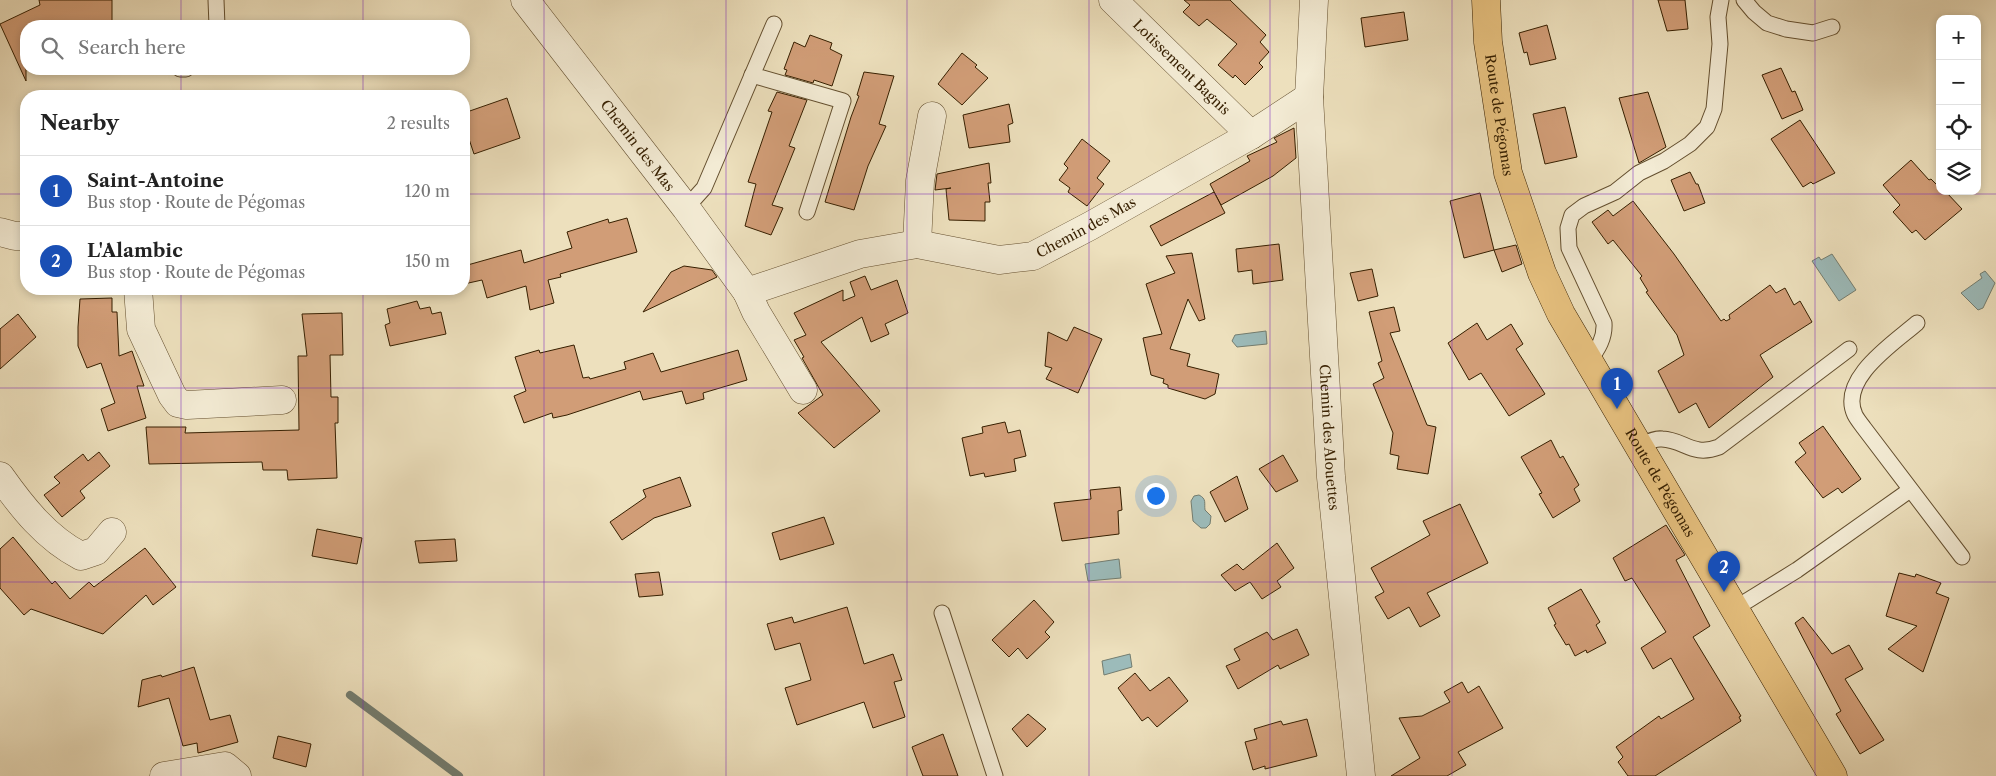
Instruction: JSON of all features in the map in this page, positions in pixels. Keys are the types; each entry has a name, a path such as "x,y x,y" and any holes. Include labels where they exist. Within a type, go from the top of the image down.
{"main road":[{"name":"Route de Pégomas","path":"1486,0 1488,42 1508,172 1542,273 1561,314 1833,776"}],"street":[{"name":"Chemin des Mas","path":"525,0 686,208 747,292 756,312 803,390"},
{"name":"Lotissement Bagnis","path":"1112,0 1251,135"},
{"path":"1309,97 1314,0"},
{"name":"Chemin des Mas","path":"747,292 860,254 917,244 999,260 1033,256 1251,135 1309,97"},
{"name":"Chemin des Alouettes","path":"1309,97 1331,477 1361,776"},
{"path":"917,244 920,181 932,116"},
{"path":"0,232 20,236"},
{"path":"138,295 141,328 172,395 178,403 187,405 282,400"},
{"path":"0,476 14,496 40,526 67,549 81,556 96,551 112,532"},
{"path":"164,776 225,766 237,776"}],"lane":[{"path":"216,0 217,20"},
{"path":"1589,361 1598,349 1605,333 1604,323 1569,248 1568,228 1572,215 1584,206 1615,192 1639,174 1684,148 1707,127 1714,109 1720,44 1718,17 1721,0"},
{"path":"1744,0 1767,23 1786,29 1812,33 1832,27"},
{"path":"686,208 704,188 774,24"},
{"path":"752,75 843,101 807,212"},
{"path":"1917,323 1873,361 1861,375 1854,388 1852,403 1854,414 1962,557"},
{"path":"1639,446 1659,438 1697,450 1708,451 1719,447 1849,349"},
{"path":"1734,609 1797,570 1910,490"},
{"path":"942,613 995,776"}],"water":[{"path":"1832,254 1856,290 1839,301 1812,261 1819,257 1821,260"},
{"path":"1985,271 1995,283 1983,308 1978,310 1961,293 1982,278 1980,274"},
{"path":"1266,331 1267,344 1237,347 1232,341 1235,335"},
{"path":"1199,495 1204,500 1205,510 1211,516 1210,524 1206,528 1201,528 1193,521 1191,501 1194,496"},
{"path":"1119,559 1121,578 1088,581 1085,564"},
{"path":"1130,654 1132,667 1104,675 1102,661"}],"building":[{"path":"39,0 112,0 112,20 20,20 20,68 0,24 40,5"},
{"path":"1184,0 1230,0 1266,35 1260,42 1269,52 1259,63 1263,67 1245,85 1235,75 1233,78 1218,65 1237,44 1207,19 1199,26 1183,12 1190,5"},
{"path":"1658,0 1685,0 1688,29 1667,31"},
{"path":"1404,12 1408,40 1365,47 1361,18"},
{"path":"1547,25 1556,59 1530,65 1527,52 1524,53 1519,33"},
{"path":"810,35 832,43 830,49 842,55 832,86 814,80 813,83 785,75 787,70 784,69 794,42 805,47"},
{"path":"962,53 977,65 975,67 988,78 962,105 938,84"},
{"path":"1781,68 1792,92 1795,91 1803,110 1782,119 1762,75"},
{"path":"864,72 894,76 879,124 886,126 868,166 854,210 825,202 859,96 857,95"},
{"path":"777,92 807,100 789,146 795,148 772,205 783,208 771,235 745,226 756,184 748,182 772,112 768,111"},
{"path":"1648,92 1666,147 1639,163 1619,98"},
{"path":"507,98 520,138 474,154 470,142 470,111"},
{"path":"1009,104 1013,123 1008,125 1010,142 969,148 963,115"},
{"path":"1565,107 1577,157 1545,164 1533,114"},
{"path":"1800,120 1835,173 1803,187 1771,139"},
{"path":"1294,128 1296,158 1273,176 1221,205 1210,184 1250,161 1247,156 1277,142 1274,138"},
{"path":"1082,139 1110,161 1097,178 1104,184 1087,206 1068,192 1070,188 1059,180 1068,168 1064,164"},
{"path":"1911,160 1929,180 1931,179 1936,184 1936,195 1949,195 1962,209 1925,240 1916,230 1912,233 1893,212 1900,205 1883,185"},
{"path":"989,163 991,183 988,183 990,202 985,202 985,221 949,220 946,189 951,188 935,190 937,174"},
{"path":"1690,172 1696,184 1698,184 1705,203 1684,211 1671,180"},
{"path":"1214,192 1225,213 1161,246 1150,226"},
{"path":"1480,193 1494,250 1464,258 1450,201"},
{"path":"1633,201 1674,254 1721,321 1730,319 1729,315 1770,285 1776,293 1785,288 1794,305 1800,301 1812,322 1760,355 1773,377 1709,428 1696,403 1679,413 1658,371 1684,355 1677,335 1646,292 1648,291 1640,278 1642,276 1613,240 1608,244 1592,222 1608,210 1613,216"},
{"path":"627,218 637,252 560,274 561,277 548,280 554,303 530,310 526,286 487,298 482,280 470,283 470,264 521,250 524,263 572,248 567,232 608,219 609,223"},
{"path":"1279,244 1283,280 1253,284 1252,270 1238,272 1236,249"},
{"path":"1516,245 1522,264 1502,272 1494,250"},
{"path":"1192,253 1205,319 1199,321 1188,299 1170,349 1190,354 1187,366 1219,374 1215,394 1205,399 1168,388 1168,385 1163,383 1164,379 1151,375 1143,338 1162,334 1146,284 1175,273 1166,256"},
{"path":"684,266 712,270 717,277 643,312 671,272"},
{"path":"1372,269 1378,296 1358,301 1350,273"},
{"path":"865,276 871,290 897,280 908,313 885,324 889,334 871,342 862,317 821,342 880,411 834,448 798,413 823,395 794,340 806,335 794,313 843,290 843,301 855,296 850,282"},
{"path":"112,298 112,312 117,312 119,356 132,351 144,386 137,386 146,418 108,431 101,409 115,403 101,363 87,368 78,346 78,327 80,299"},
{"path":"417,301 420,309 430,307 432,314 441,312 446,334 390,346 385,325 390,323 387,309"},
{"path":"1394,307 1400,331 1390,333 1427,425 1436,427 1428,474 1397,469 1399,456 1390,454 1393,433 1373,384 1384,378 1378,363 1382,361 1369,312"},
{"path":"342,313 343,355 330,355 331,397 338,397 338,423 335,423 337,478 288,480 287,470 263,470 262,462 149,464 146,427 186,427 185,433 299,430 298,356 307,356 302,314"},
{"path":"18,314 36,337 0,369 0,329"},
{"path":"1477,323 1487,340 1511,324 1523,344 1516,349 1545,394 1509,416 1481,373 1469,380 1448,343"},
{"path":"1074,327 1102,339 1078,393 1046,379 1052,368 1045,366 1048,332 1067,341"},
{"path":"574,345 583,378 589,377 590,379 626,369 624,362 653,353 661,372 738,350 747,380 703,393 704,399 686,404 682,391 643,400 640,391 567,415 553,418 552,413 524,423 514,396 526,391 515,357 539,350 540,353"},
{"path":"1005,422 1008,433 1020,430 1026,456 1014,459 1016,471 985,477 984,473 970,476 962,438 983,433 982,427"},
{"path":"1823,426 1861,479 1842,493 1838,488 1823,498 1795,462 1806,453 1799,443"},
{"path":"1551,440 1560,458 1563,456 1579,485 1574,489 1580,501 1553,518 1539,494 1542,493 1521,457"},
{"path":"99,452 110,466 80,491 85,498 62,517 44,495 60,483 54,477 83,454 88,461"},
{"path":"1283,455 1298,481 1276,492 1259,469"},
{"path":"1237,476 1248,509 1225,522 1210,492"},
{"path":"680,477 691,506 654,518 622,540 610,522 646,497 643,490"},
{"path":"1120,487 1122,510 1118,511 1119,534 1062,541 1054,503 1091,499 1090,490"},
{"path":"1460,504 1488,563 1427,593 1440,616 1420,627 1409,607 1388,619 1375,597 1384,592 1371,568 1430,535 1423,521"},
{"path":"824,517 834,544 780,560 772,533"},
{"path":"1666,525 1685,555 1676,560 1710,626 1693,637 1741,716 1739,717 1741,721 1655,776 1628,776 1618,762 1623,757 1616,747 1659,716 1661,719 1694,699 1671,658 1653,669 1641,648 1666,632 1632,578 1625,581 1613,558"},
{"path":"317,529 362,538 357,564 312,556"},
{"path":"13,537 52,584 55,581 70,599 89,582 94,587 145,548 176,587 153,605 146,595 103,634 31,609 24,615 0,588 0,549"},
{"path":"455,539 457,561 419,563 415,541"},
{"path":"1277,543 1294,568 1277,581 1281,587 1262,599 1250,582 1235,591 1221,575 1237,564 1243,570"},
{"path":"659,572 663,595 639,597 635,574"},
{"path":"1899,573 1915,577 1916,574 1941,583 1936,593 1949,598 1923,672 1888,649 1917,626 1886,616"},
{"path":"1581,589 1600,622 1596,625 1606,643 1587,653 1586,650 1575,656 1569,644 1566,645 1554,625 1556,624 1548,608"},
{"path":"1034,600 1054,622 1045,632 1050,637 1027,659 1018,648 1009,657 992,640"},
{"path":"847,607 864,664 893,654 902,680 894,682 905,717 873,728 864,702 797,725 785,688 811,680 800,643 775,650 767,624 792,617 794,623"},
{"path":"1803,617 1832,654 1849,645 1863,669 1845,679 1884,740 1860,754 1836,714 1841,711 1795,623"},
{"path":"1297,629 1309,655 1280,669 1278,665 1238,689 1226,666 1240,660 1234,649 1267,632 1273,640"},
{"path":"194,667 210,720 230,715 238,742 198,753 197,743 183,746 169,698 138,707 142,680 161,675 162,677"},
{"path":"1135,673 1150,691 1169,677 1188,701 1157,727 1148,717 1142,721 1118,688"},
{"path":"1462,682 1468,693 1479,686 1503,728 1458,752 1466,765 1447,776 1391,776 1420,758 1399,718 1422,716 1450,702 1444,692"},
{"path":"1028,714 1046,729 1027,747 1012,729"},
{"path":"1307,719 1317,756 1265,769 1265,766 1253,770 1245,742 1257,739 1254,729 1281,721 1283,725"},
{"path":"943,734 958,776 923,776 912,747"},
{"path":"278,736 311,744 306,767 273,758"}],"waterway":[{"path":"350,695 459,776"}],"place":[{"name":"Saint-Antoine","path":"1617,409"},
{"name":"L'Alambic","path":"1724,592"}]}
